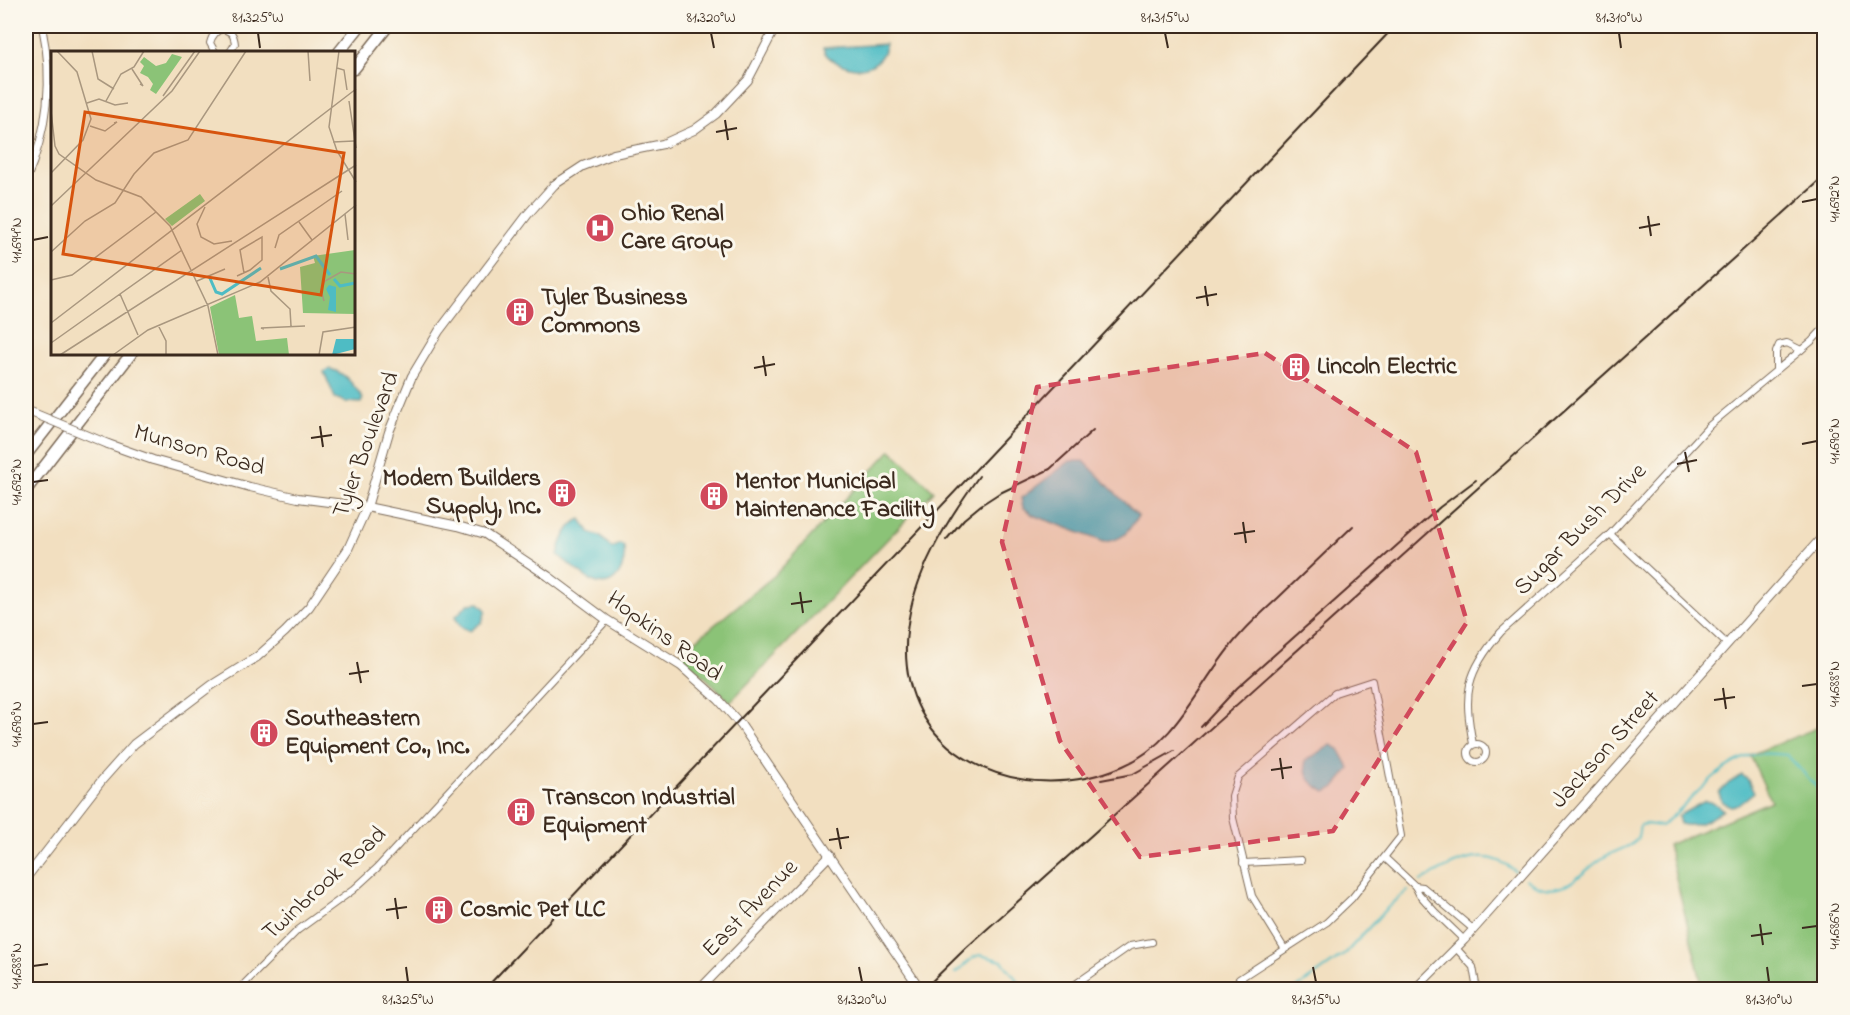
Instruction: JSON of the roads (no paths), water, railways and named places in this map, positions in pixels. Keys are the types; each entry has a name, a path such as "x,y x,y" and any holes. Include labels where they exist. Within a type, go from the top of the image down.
{"highway":[{"path":"340,51 360,26"},
{"path":"356,66 388,26"},
{"path":"26,455 103,356"},
{"path":"26,490 129,356"}],"street":[{"path":"26,181 41,138 50,91 42,26"},
{"name":"Tyler Boulevard","path":"26,878 102,780 134,744 212,686 257,657 297,621 320,592 348,549 367,507 389,432 412,376 439,332 528,214 554,185 583,166 614,154 663,144 694,130 716,114 748,80 776,26"},
{"path":"213,50 210,44 215,32 220,29 228,31 234,37 235,44 231,51"},
{"name":"Sugar Bush Drive","path":"1473,744 1468,721 1467,698 1473,675 1482,656 1501,632 1610,534 1694,441 1802,350 1824,328"},
{"path":"1776,370 1776,352 1779,345 1787,343 1802,350"},
{"name":"Munson Road","path":"26,410 153,460 298,498 367,507"},
{"name":"Hopkins Road","path":"367,507 485,534 548,576 607,620 681,666 719,700 741,725 921,990"},
{"path":"1610,534 1727,644"},
{"name":"Jackson Street","path":"1414,990 1464,940 1824,536"},
{"name":"Twinbrook Road","path":"238,990 298,930 353,890 377,868 607,620"},
{"path":"1239,978 1327,922 1352,898 1401,836 1372,681 1335,693 1238,777 1232,796 1233,818 1251,896 1284,948"},
{"name":"East Avenue","path":"699,990 830,855"},
{"path":"1385,858 1415,886 1435,912 1464,940"},
{"path":"1243,863 1300,860"},
{"path":"1415,886 1423,887 1473,929"},
{"path":"1067,990 1130,946 1152,942"},
{"path":"1456,948 1473,967 1478,990"}],"water":[{"path":"886,44 879,59 867,67 860,68 836,62 825,53 823,48"},
{"path":"328,369 339,372 348,379 363,398 361,403 346,402 335,398 324,372"},
{"path":"1070,461 1084,461 1138,516 1121,537 1104,542 1033,515 1023,507 1021,498"},
{"path":"581,519 590,533 600,536 612,548 620,544 624,546 622,569 608,583 592,581 558,555 566,534 573,524"},
{"path":"479,603 486,610 482,622 470,631 461,627 455,617 468,604"},
{"path":"1331,745 1339,749 1350,769 1334,788 1326,792 1310,780 1306,773 1305,761"},
{"path":"1742,775 1748,780 1754,792 1738,805 1731,806 1722,802 1719,793"},
{"path":"1705,801 1714,803 1723,810 1697,824 1680,824 1678,816"}],"waterway":[{"path":"1525,879 1547,889 1566,885 1605,856 1634,842 1638,838 1640,825 1661,826 1724,769 1749,756 1787,755 1824,795"},
{"path":"1421,881 1456,863 1480,858 1504,863 1515,871"},
{"path":"1294,990 1345,954 1384,911 1408,890"},
{"path":"955,973 974,957 980,955 1002,961 1025,990"}],"railway":[{"path":"484,990 1395,26"},
{"path":"923,990 966,948 1824,177"},
{"path":"946,540 964,519 981,505 998,494 1050,469 1093,430"},
{"path":"979,476 943,530 916,589 907,631 908,674 920,711 942,740 971,762 1006,776 1044,781 1084,778 1123,766 1142,755 1174,726 1225,653 1244,631 1353,526"},
{"path":"1201,727 1237,688 1440,507 1476,480"},
{"path":"1101,780 1133,774 1174,751"}],"place":[{"name":"Ohio Renal Care Group","path":"600,228"},
{"name":"Tyler Business Commons","path":"520,312"},
{"name":"Lincoln Electric","path":"1296,367"},
{"name":"Modern Builders Supply, Inc.","path":"562,493"},
{"name":"Mentor Municipal Maintenance Facility","path":"714,496"},
{"name":"Southeastern Equipment Co., Inc.","path":"264,733"},
{"name":"Transcon Industrial Equipment","path":"521,812"},
{"name":"Cosmic Pet LLC","path":"439,910"}]}
